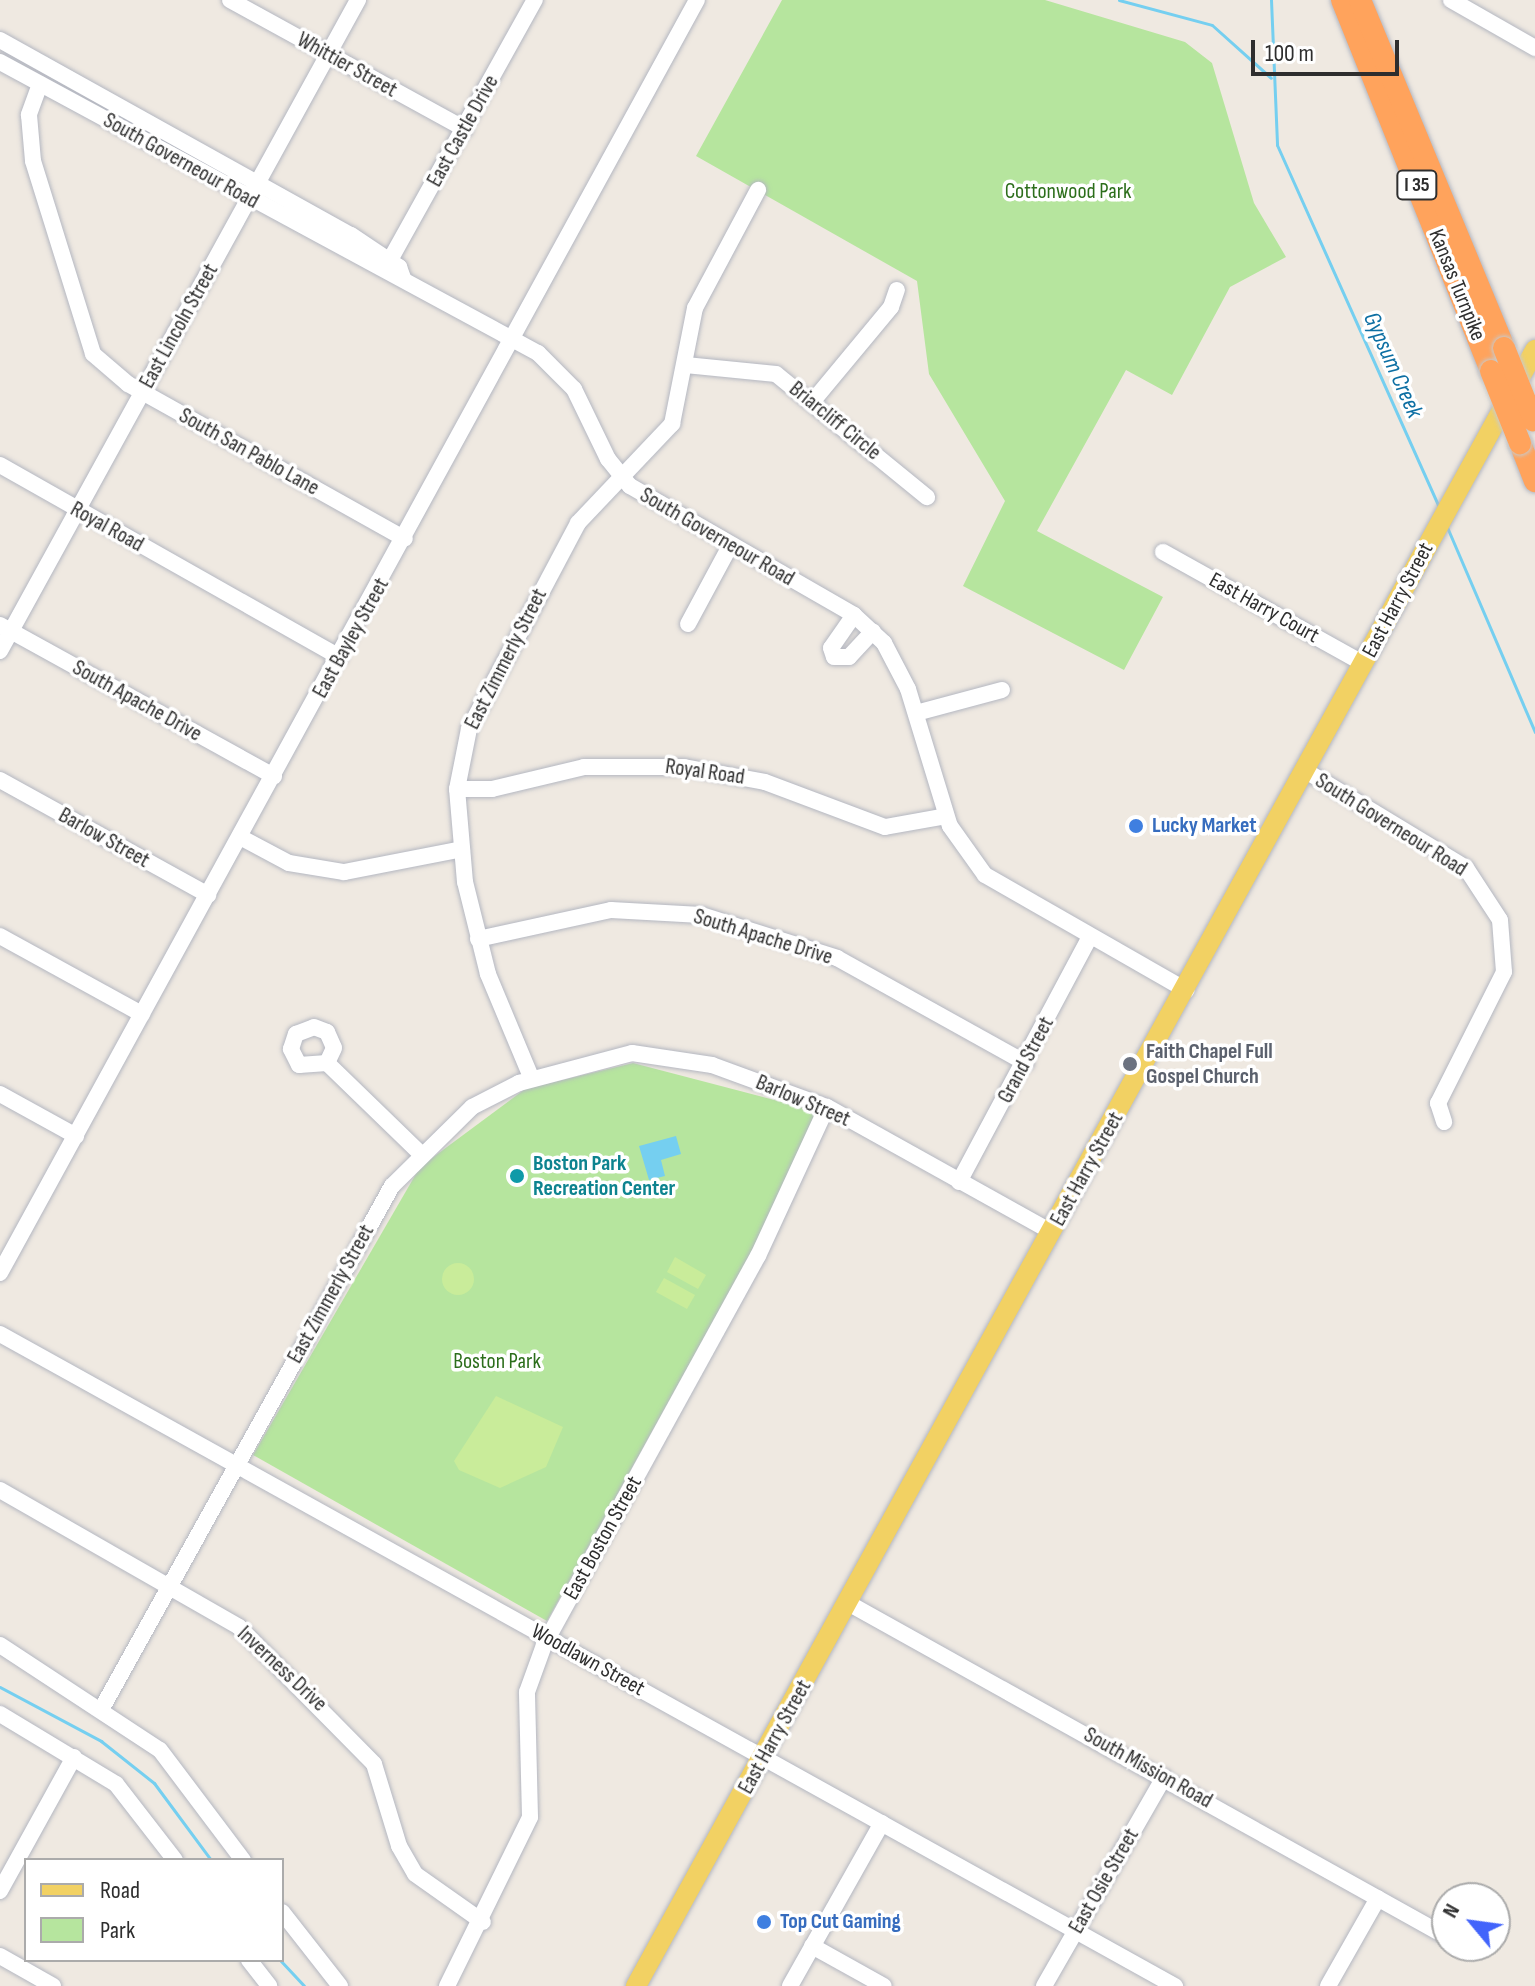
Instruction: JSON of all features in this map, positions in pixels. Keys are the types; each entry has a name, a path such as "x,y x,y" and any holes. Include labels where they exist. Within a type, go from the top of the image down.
{"highway":[{"name":"Kansas Turnpike","path":"1342,0 1491,371 1529,430"},
{"name":"Kansas Turnpike","path":"1360,0 1504,348 1529,430 1535,481"}],"main road":[{"name":"East Harry Street","path":"636,1986 1535,350"}],"street":[{"name":"Whittier Street","path":"230,0 465,129"},
{"name":"East Lincoln Street","path":"0,651 6,628 77,510 358,0"},
{"name":"East Castle Drive","path":"386,267 535,0"},
{"name":"East Bayley Street","path":"0,1273 405,539 697,0"},
{"path":"1451,0 1535,48"},
{"name":"South Governeour Road","path":"0,40 403,278 515,338 574,389 623,478 730,546 854,615 873,631 899,666 946,816 985,875 1186,990"},
{"name":"South Governeour Road","path":"0,62 253,191"},
{"name":"South San Pablo Lane","path":"40,84 29,115 33,161 75,308 93,354 143,392 405,539"},
{"name":"East Zimmerly Street","path":"102,1708 380,1206 420,1153 472,1107 531,1077 478,939 462,849 457,789 469,729 493,677 578,523 672,424 695,308 758,190"},
{"path":"813,401 891,307 897,290"},
{"name":"Briarcliff Circle","path":"686,365 761,369 813,401 927,497"},
{"name":"Royal Road","path":"0,465 340,657"},
{"path":"688,624 730,546"},
{"name":"East Harry Court","path":"1163,552 1364,664"},
{"path":"854,615 831,648 838,660 849,657 873,631"},
{"name":"South Apache Drive","path":"6,628 274,776"},
{"path":"916,713 1002,690"},
{"name":"Royal Road","path":"457,789 492,789 584,767 684,767 765,782 885,827 946,816"},
{"name":"South Governeour Road","path":"1306,771 1466,868 1500,920 1504,972 1438,1103 1444,1122"},
{"name":"Barlow Street","path":"0,780 208,895"},
{"path":"240,837 289,863 344,872 462,849"},
{"name":"South Apache Drive","path":"478,939 611,910 701,915 829,955 1026,1063"},
{"path":"0,936 142,1014"},
{"name":"Grand Street","path":"959,1182 1026,1063 1090,937"},
{"name":"Barlow Street","path":"531,1077 632,1053 712,1065 827,1107 1052,1232"},
{"path":"327,1063 420,1153"},
{"path":"0,1094 76,1136"},
{"name":"East Boston Street","path":"447,1986 483,1922 530,1817 527,1692 548,1638 753,1265 827,1107"},
{"name":"Woodlawn Street","path":"0,1334 1175,1986"},
{"name":"Inverness Drive","path":"0,1490 171,1585 239,1627 348,1733 383,1781 399,1846 415,1874 483,1922"},
{"name":"South Mission Road","path":"848,1603 1431,1928"},
{"path":"0,1645 102,1708 160,1750 241,1858"},
{"path":"0,1714 116,1784 173,1858"},
{"path":"0,1891 74,1757"},
{"name":"East Osie Street","path":"1044,1986 1164,1777"},
{"path":"790,1986 882,1823"},
{"path":"1328,1986 1378,1898"},
{"path":"284,1915 340,1986"},
{"path":"812,1946 884,1986"},
{"path":"0,1956 53,1986"},
{"path":"251,1962 269,1986"}],"green space":[{"name":"Cottonwood Park","path":"782,0 1045,0 1185,42 1212,63 1254,203 1286,257 1230,287 1172,395 1126,370 1037,531 1163,597 1124,670 963,586 1005,501 929,374 917,281 696,156"},
{"name":"Boston Park","path":"633,1063 816,1111 777,1206 547,1621 253,1455 420,1167 525,1089"},
{"path":"675,1257 706,1275 698,1289 667,1272"},
{"path":"458,1263 470,1267 474,1279 470,1291 458,1295 446,1291 442,1279 446,1267"},
{"path":"664,1278 695,1295 687,1309 656,1292"},
{"path":"496,1396 563,1427 546,1467 500,1488 459,1470 454,1461"}],"water":[{"path":"676,1136 681,1154 661,1160 665,1176 649,1180 639,1146"}],"waterway":[{"path":"1119,0 1212,25 1271,78"},
{"name":"Gypsum Creek","path":"1271,0 1277,145 1440,509"},
{"name":"Gypsum Creek","path":"1447,527 1535,732"},
{"path":"0,1687 101,1741 154,1783 210,1858"},
{"path":"282,1962 304,1986"}],"place":[{"name":"Lucky Market","path":"1136,826"},
{"name":"Faith Chapel Full Gospel Church","path":"1130,1064"},
{"name":"Boston Park Recreation Center","path":"517,1176"},
{"name":"Top Cut Gaming","path":"764,1922"}]}
